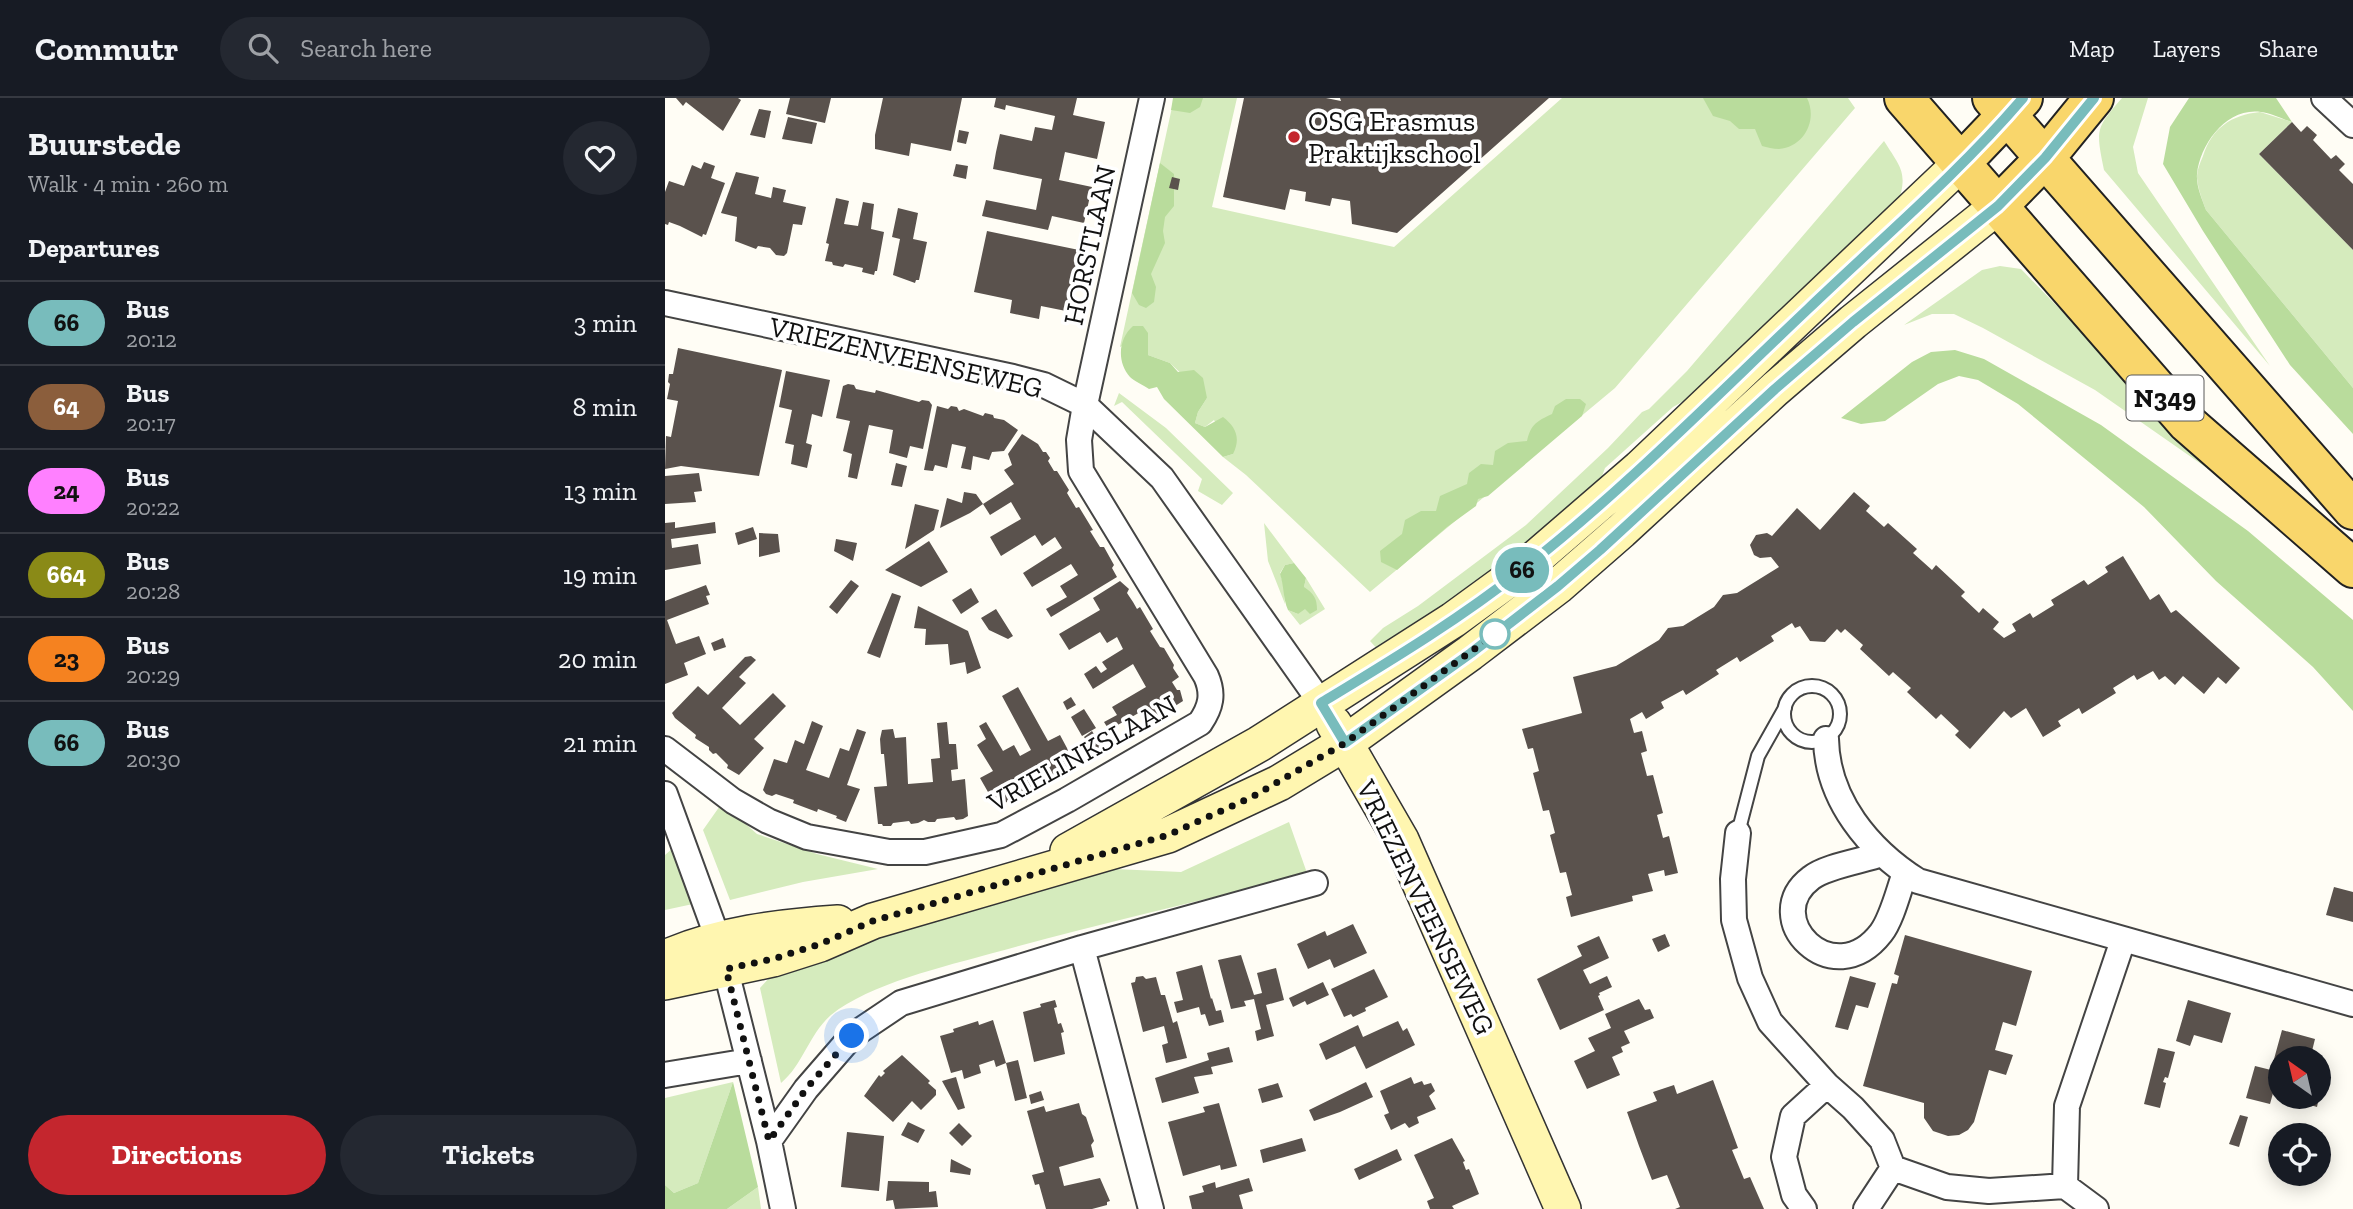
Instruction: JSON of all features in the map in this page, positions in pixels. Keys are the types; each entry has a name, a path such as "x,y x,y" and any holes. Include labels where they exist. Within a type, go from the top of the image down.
{"main road":[{"path":"1904,98 1962,162"},
{"path":"665,958 722,954 773,959 820,944 873,921 1168,835 1252,797 1345,743 1471,653 1558,586 1775,389 1853,322 1998,206 2045,158 2094,98"},
{"path":"1030,875 1084,841 1259,744 1453,620 1523,569 1640,468 1962,162 2007,104 2045,158"},
{"name":"N349","path":"2045,158 2353,510"},
{"name":"N349","path":"1962,162 2187,423 2353,568"},
{"name":"VRIEZENVEENSEWEG","path":"1321,703 1401,840 1563,1209"},
{"path":"665,982 722,954"}],"street":[{"name":"HORSTLAAN","path":"1085,405 1152,98"},
{"path":"2325,98 2353,125"},
{"name":"VRIEZENVEENSEWEG","path":"665,303 1003,375 1044,385 1085,405 1162,478 1321,703"},
{"name":"VRIELINKSLAAN","path":"665,749 722,793 768,821 807,837 889,852 925,852 1001,835 1200,723 1210,708 1211,695 1206,676 1080,471 1079,440 1085,405"},
{"path":"1826,738 1826,758 1842,801 1867,840 1918,881 2353,1003"},
{"path":"665,794 722,954 769,1141 783,1209"},
{"path":"1738,833 1733,878 1734,920 1750,978 1770,1022 1827,1086 1853,1108 1882,1140 1892,1168"},
{"path":"1882,854 1812,877 1802,887 1793,904 1795,927 1811,948 1833,957 1860,953 1883,931 1905,873"},
{"path":"769,1141 806,1089 852,1036 901,1003 1082,948 1315,883"},
{"path":"2065,1186 2067,1106 2123,940"},
{"path":"1082,948 1151,1209"},
{"path":"665,1075 749,1060"},
{"path":"1804,1209 1794,1195 1784,1157 1793,1116 1827,1086"},
{"path":"1892,1168 1947,1187 1989,1191 2065,1186 2096,1209"},
{"path":"1866,1209 1892,1168"}],"lane":[{"path":"1738,833 1758,756 1788,699 1803,688 1812,686 1830,692 1836,699 1840,717 1838,726 1826,738 1808,742 1792,733 1785,717 1785,708"}],"green space":[{"path":"1173,98 1203,98 1200,107 1190,113 1171,110"},
{"path":"1174,98 1237,98 1212,207 1394,247 1562,98 1848,98 1855,108 1615,388 1370,592 1246,475 1223,457 1233,454 1214,420 1205,427 1195,423 1207,398 1170,363 1148,355 1148,333 1120,347"},
{"path":"1703,98 1807,98 1810,123 1802,138 1788,147 1777,149 1762,146 1755,129 1739,129 1730,121 1713,116"},
{"path":"2122,98 2148,98 2133,147 2138,173 2270,366 2104,170 2100,131 2102,124"},
{"path":"2189,98 2276,98 2292,122 2261,112 2237,115 2217,130 2203,151 2197,183 2206,210 2353,388 2353,434 2290,365 2163,164 2170,127"},
{"path":"2260,112 2292,122 2259,154 2353,250 2353,388 2206,210 2198,172 2207,146 2224,125 2240,116"},
{"path":"1884,141 1901,171 1902,184 1898,204 1711,386 1673,407 1605,468 1598,487 1521,552 1380,652 1370,641 1383,628 1418,606 1526,525 1687,371"},
{"path":"1160,163 1174,174 1174,206 1165,217 1165,243 1151,274 1156,287 1154,302 1146,308 1139,305 1132,293"},
{"path":"2000,266 2021,269 2227,482 2095,390 1983,328 1954,314 1932,314 1904,325 1982,270"},
{"path":"1133,326 1143,326 1148,333 1148,355 1170,363 1178,372 1194,370 1203,378 1207,398 1195,423 1205,427 1223,417 1236,433 1237,443 1233,454 1223,457 1164,399 1157,387 1149,389 1130,377 1123,364 1121,350 1128,331"},
{"path":"1955,350 1984,359 2101,425 2248,531 2353,620 2353,711 2313,667 2216,581 2144,507 2018,404 1978,380 1959,376 1938,384 1885,421 1861,424 1841,418 1912,362 1931,352"},
{"path":"1119,393 1166,428 1233,493 1222,505 1198,491 1202,479 1122,402 1114,406"},
{"path":"1566,399 1580,399 1586,404 1582,416 1488,496 1478,499 1476,506 1397,570 1381,562 1380,551 1402,534 1405,520 1421,511 1436,511 1440,496 1467,484 1469,473 1481,464 1493,465 1495,451 1508,443 1527,441 1535,424 1552,414 1555,406"},
{"path":"1264,523 1294,563 1285,565 1280,573 1285,604 1268,561"},
{"path":"1294,563 1306,578 1304,587 1316,599 1317,610 1310,614 1305,609 1298,614 1288,610 1286,606 1280,574 1285,565"},
{"path":"1306,578 1325,609 1300,625 1288,610 1298,614"},
{"path":"722,803 757,834 817,854 878,869 803,882 730,900 703,830"},
{"path":"1289,822 1307,873 1032,942 887,985 847,1004 831,1015 817,1031 789,1076 781,1083 760,988 770,977 769,967 1115,869 1181,872"},
{"path":"673,848 693,904 665,910 665,855"},
{"path":"733,1082 698,1183 674,1193 665,1185 665,1098"},
{"path":"733,1082 758,1187 727,1209 665,1209 665,1185 674,1193 698,1183"},
{"path":"758,1187 761,1209 727,1209"}],"building":[{"path":"676,98 741,100 723,131 686,102 683,106"},
{"path":"790,98 831,98 825,123 786,114"},
{"path":"883,98 962,98 951,151 911,143 909,156 875,149 875,135"},
{"path":"996,98 1077,98 1073,115 1105,122 1097,159 1065,152 1059,180 1092,187 1084,223 1052,216 1048,230 982,216 986,200 1036,210 1042,179 993,169 996,152 1000,134 1032,141 1035,127 1052,130 1055,116 1006,105 1005,110 994,107"},
{"path":"1244,98 1326,98 1341,101 1340,98 1549,98 1397,233 1352,224 1350,201 1332,198 1330,206 1305,201 1306,192 1290,189 1285,210 1223,197"},
{"path":"759,109 771,111 765,138 750,135"},
{"path":"788,117 817,123 812,144 782,139"},
{"path":"2292,122 2301,132 2307,126 2317,135 2313,140 2331,159 2336,155 2345,164 2339,170 2353,184 2353,250 2259,154"},
{"path":"959,130 969,132 966,144 957,142"},
{"path":"704,162 715,166 711,178 725,183 706,235 703,234 702,237 669,222 668,225 665,224 665,192 669,181 684,186 692,165 701,169"},
{"path":"956,164 968,166 966,179 953,176"},
{"path":"736,172 759,177 755,194 771,198 773,187 786,190 783,202 806,207 802,225 793,224 784,256 776,255 770,248 758,246 756,249 735,241 737,217 721,213"},
{"path":"1172,177 1180,179 1178,190 1169,188"},
{"path":"836,198 849,201 844,224 858,226 863,202 874,204 871,229 884,232 874,275 862,272 863,268 845,264 843,267 825,261 829,244 826,243"},
{"path":"898,208 918,213 913,239 927,242 919,280 915,283 893,275 900,239 892,237"},
{"path":"987,231 1079,250 1066,311 1041,306 1039,319 1010,313 1012,300 974,292"},
{"path":"678,348 782,370 759,476 681,466 665,469 666,436 671,437 678,401 667,399 670,384 668,382 669,374 673,374"},
{"path":"786,371 830,380 822,417 812,414 806,443 812,445 807,468 791,464 794,445 785,443 792,410 779,407"},
{"path":"854,385 856,389 875,393 876,390 919,402 929,401 932,405 923,449 910,446 907,458 889,453 893,430 869,425 857,479 848,477 852,454 843,451 850,421 836,418 843,386"},
{"path":"937,406 948,409 951,406 957,407 959,411 964,409 983,416 985,413 993,415 1018,430 1004,451 992,452 989,460 973,456 971,470 961,468 966,447 952,444 947,468 935,465 933,471 924,470"},
{"path":"1022,434 1038,444 1050,458 1048,461 1069,490 1067,493 1076,508 1079,507 1100,547 1104,547 1117,577 1051,617 1046,609 1067,597 1060,586 1078,575 1071,564 1032,587 1023,573 1062,548 1055,537 1042,546 1035,535 1001,556 990,537 1021,519 1011,502 990,515 983,504 1014,484 1004,470 1012,465 1008,454"},
{"path":"896,463 907,466 902,487 891,485"},
{"path":"699,473 702,491 694,492 696,502 665,504 665,476"},
{"path":"964,492 976,494 983,504 940,528 947,498 962,503"},
{"path":"1854,492 1870,506 1866,511 1884,527 1888,523 1917,549 1913,553 1932,570 1936,565 1965,592 1961,596 1979,613 1983,608 1999,622 1993,629 2004,638 2016,631 2012,624 2030,613 2033,618 2054,605 2051,600 2084,580 2088,585 2108,572 2105,567 2123,556 2150,600 2159,594 2171,613 2176,610 2240,668 2226,684 2218,677 2204,694 2183,676 2175,685 2165,676 2159,680 2153,671 2137,680 2134,675 2113,688 2116,693 2082,714 2079,708 2058,721 2061,726 2043,737 2026,708 2011,718 2004,711 1970,749 1955,735 1959,731 1941,714 1936,719 1907,692 1911,688 1893,672 1889,676 1860,649 1863,645 1845,629 1841,633 1837,629 1825,642 1810,641 1800,626 1795,628 1792,623 1771,636 1774,641 1740,662 1737,657 1716,670 1719,674 1686,695 1683,690 1661,702 1664,708 1646,719 1642,712 1630,719 1634,733 1642,731 1647,751 1641,753 1647,776 1653,775 1663,813 1657,815 1663,838 1669,836 1678,873 1665,876 1664,870 1648,874 1653,891 1632,896 1633,901 1571,917 1566,897 1572,895 1566,872 1560,873 1550,835 1555,833 1549,810 1543,811 1533,773 1539,771 1533,748 1528,749 1522,729 1582,713 1573,677 1616,666 1659,640 1668,628 1683,626 1714,607 1723,595 1737,593 1779,567 1771,557 1760,558 1754,555 1750,545 1756,535 1767,533 1772,536 1797,508 1820,530"},
{"path":"915,504 939,510 934,530 905,549"},
{"path":"675,522 675,528 715,522 716,533 671,539 672,548 698,544 701,564 665,570 665,523"},
{"path":"753,527 757,539 738,545 735,533"},
{"path":"759,533 778,534 780,552 759,557"},
{"path":"836,539 857,543 853,561 834,551"},
{"path":"929,541 948,572 921,587 885,570"},
{"path":"851,580 859,586 837,614 829,607"},
{"path":"1120,581 1129,589 1127,593 1137,609 1140,607 1153,629 1150,631 1174,665 1179,677 1172,682 1177,690 1180,690 1183,701 1156,718 1149,707 1109,730 1104,722 1117,715 1112,707 1146,687 1133,664 1093,689 1084,674 1096,666 1101,673 1107,669 1102,662 1123,649 1117,637 1107,643 1100,632 1069,650 1059,634 1100,610 1093,598"},
{"path":"706,585 710,595 706,596 709,604 667,620 676,644 699,636 706,654 684,663 688,675 665,684 665,601"},
{"path":"971,588 979,602 961,614 952,600"},
{"path":"892,593 901,596 880,658 867,653"},
{"path":"918,606 968,631 981,668 967,674 965,662 950,665 948,644 925,645 926,629 914,628"},
{"path":"996,609 1013,636 1008,639 989,630 981,618"},
{"path":"723,638 726,647 714,651 711,643"},
{"path":"751,656 756,660 739,677 746,683 722,708 740,725 773,693 786,706 754,739 764,748 739,775 727,768 728,765 716,753 713,754 709,747 695,738 696,735 672,713 698,686 708,695 745,657"},
{"path":"1018,687 1048,741 1060,735 1075,763 1074,768 1048,778 1049,781 1026,794 1024,791 1016,795 1000,807 996,806 980,778 993,771 977,745 986,739 979,726 986,722 1003,751 1014,745 1020,756 1031,750 1002,696"},
{"path":"1071,697 1076,705 1067,710 1063,702"},
{"path":"1084,709 1096,728 1082,736 1071,717"},
{"path":"812,721 823,726 806,770 829,778 840,748 849,751 857,729 866,732 847,785 860,789 846,822 818,809 817,812 793,803 794,800 766,794 763,790 774,759 787,763 795,740 804,744"},
{"path":"947,722 949,744 956,744 958,769 951,770 952,781 965,779 968,816 956,820 954,817 937,819 935,822 924,820 911,824 909,821 893,823 891,826 878,824 874,787 887,786 884,754 881,754 882,730 893,729 895,738 906,737 908,784 933,782 931,759 940,758 937,723"},
{"path":"1092,731 1104,750 1095,755 1084,737"},
{"path":"2334,887 2353,892 2353,922 2326,915"},
{"path":"1353,924 1367,953 1334,968 1330,959 1308,969 1297,944 1325,931 1327,936"},
{"path":"1665,934 1670,946 1658,952 1652,939"},
{"path":"1905,935 2032,971 2016,1026 2003,1022 1995,1050 2013,1055 2006,1075 1989,1070 1974,1122 1968,1130 1959,1135 1948,1136 1933,1131 1924,1118 1924,1103 1863,1086 1892,983 1897,984 1899,976 1894,974"},
{"path":"1599,936 1609,958 1583,970 1590,984 1607,976 1612,987 1598,996 1604,1010 1560,1030 1537,979 1582,956 1577,946"},
{"path":"1241,955 1254,995 1262,993 1257,973 1276,968 1284,1000 1266,1005 1274,1036 1257,1041 1255,1031 1261,1029 1254,999 1244,1001 1246,1006 1231,1009 1218,960"},
{"path":"1202,965 1211,999 1216,1011 1221,1010 1224,1022 1209,1026 1199,1007 1177,1013 1174,1002 1183,1000 1176,972"},
{"path":"1374,969 1388,997 1353,1017 1351,1014 1344,1017 1331,989"},
{"path":"1143,976 1146,979 1156,977 1161,995 1165,995 1173,1023 1177,1021 1187,1058 1166,1063 1162,1045 1168,1043 1164,1026 1143,1032 1131,983 1135,982 1136,977"},
{"path":"1850,976 1876,983 1868,1008 1856,1005 1848,1030 1835,1027"},
{"path":"1323,982 1329,995 1307,1005 1305,1001 1293,1007 1289,998"},
{"path":"1639,999 1645,1010 1650,1009 1654,1018 1624,1031 1630,1043 1621,1047 1623,1052 1612,1057 1620,1075 1587,1089 1574,1061 1595,1051 1588,1038 1611,1028 1605,1014"},
{"path":"1055,1000 1058,1024 1061,1023 1064,1032 1061,1033 1065,1054 1034,1062 1023,1012"},
{"path":"2188,1000 2231,1013 2222,1043 2194,1035 2190,1046 2176,1041"},
{"path":"993,1020 1006,1063 996,1067 994,1060 979,1065 981,1073 964,1079 962,1070 951,1073 940,1036 978,1021 979,1025"},
{"path":"1398,1021 1403,1031 1407,1028 1415,1045 1366,1069 1355,1046 1326,1060 1319,1044 1358,1025 1363,1037"},
{"path":"2282,1030 2315,1039 2313,1046 2278,1046"},
{"path":"1229,1047 1233,1062 1211,1067 1213,1074 1194,1077 1199,1093 1162,1103 1155,1078 1209,1060 1207,1053"},
{"path":"2158,1048 2175,1052 2168,1078 2165,1077 2163,1082 2166,1083 2160,1108 2144,1104"},
{"path":"902,1055 930,1081 928,1083 936,1090 936,1095 921,1110 912,1101 893,1122 864,1096 879,1075 881,1077 885,1073 883,1071"},
{"path":"1018,1060 1027,1098 1015,1101 1006,1063"},
{"path":"2255,1066 2268,1069 2268,1104 2246,1098"},
{"path":"956,1077 965,1108 958,1110 942,1081"},
{"path":"1411,1077 1414,1084 1422,1081 1424,1085 1431,1083 1435,1091 1429,1096 1436,1109 1417,1117 1419,1123 1409,1128 1405,1123 1391,1130 1384,1115 1389,1113 1380,1091"},
{"path":"1713,1080 1738,1148 1732,1150 1744,1179 1750,1177 1764,1209 1675,1209 1680,1207 1667,1175 1652,1180 1627,1112 1657,1101 1653,1092 1674,1085 1677,1094"},
{"path":"1366,1082 1373,1097 1314,1121 1309,1110"},
{"path":"1278,1083 1283,1097 1262,1103 1258,1089"},
{"path":"1041,1091 1044,1100 1031,1104 1029,1095"},
{"path":"1079,1103 1094,1141 1091,1145 1094,1157 1059,1167 1064,1186 1100,1178 1110,1201 1107,1205 1092,1209 1046,1209 1039,1184 1035,1185 1032,1175 1044,1172 1027,1111 1044,1106 1046,1112"},
{"path":"1219,1103 1237,1166 1221,1170 1220,1165 1183,1176 1168,1122 1205,1112 1203,1107"},
{"path":"2240,1115 2248,1117 2239,1147 2229,1144"},
{"path":"908,1122 925,1130 918,1143 901,1135"},
{"path":"959,1123 972,1136 962,1146 949,1133"},
{"path":"847,1132 884,1136 879,1191 841,1187"},
{"path":"1302,1138 1306,1151 1263,1163 1260,1150"},
{"path":"1452,1138 1479,1194 1452,1206 1454,1209 1430,1209 1427,1201 1434,1198 1414,1155"},
{"path":"1397,1149 1402,1160 1359,1180 1354,1169"},
{"path":"951,1159 971,1169 970,1175 950,1172"},
{"path":"1249,1178 1253,1191 1239,1195 1243,1209 1192,1209 1189,1196 1204,1192 1202,1186 1215,1182 1216,1188"},
{"path":"888,1181 929,1182 929,1192 936,1191 938,1207 895,1209 893,1200 886,1201"}],"bus line":[{"name":"66","path":"2023,98 1962,162 1583,519 1523,569 1453,620 1321,703 1345,743 1471,653 1600,550 1775,389 1853,322 1998,206 2045,158 2094,98"}],"place":[{"name":"OSG Erasmus Praktijkschool","path":"1294,137"}],"route":[{"path":"852,1036 806,1089 769,1141 726,969 773,959 820,944 873,921 1168,835 1279,783 1345,743 1495,634"}]}
